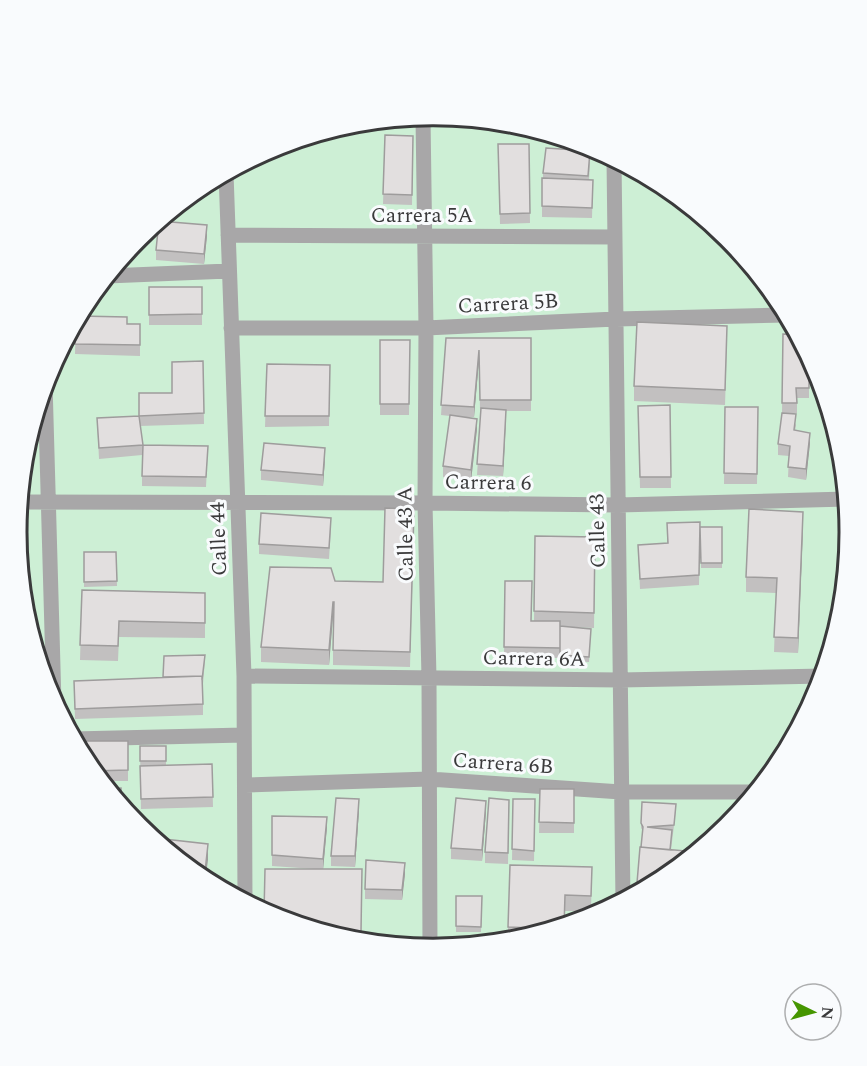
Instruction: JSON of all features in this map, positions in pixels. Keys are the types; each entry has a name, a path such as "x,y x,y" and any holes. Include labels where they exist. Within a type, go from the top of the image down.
{"street":[{"name":"Calle 43 A","path":"423,126 426,236 425,503 429,678 430,939"},
{"name":"Calle 43","path":"614,169 623,893"},
{"name":"Calle 44","path":"226,183 244,676 246,894"},
{"name":"Carrera 5A","path":"228,235 615,237"},
{"path":"120,275 229,271"},
{"name":"Carrera 5B","path":"231,328 426,328 616,318 776,315"},
{"path":"46,412 53,676"},
{"name":"Carrera 6","path":"28,502 618,505 838,499"},
{"name":"Carrera 6A","path":"244,676 620,680 814,676"},
{"path":"83,739 244,735"},
{"name":"Carrera 6B","path":"244,785 429,779 621,792 746,792"}],"green space":[{"path":"434,126 487,130 539,140 564,148 589,157 637,181 702,227 756,286 786,330 798,353 809,377 826,428 837,480 839,506 837,586 818,664 809,689 786,736 739,801 702,839 659,871 613,898 539,926 460,939 407,939 380,936 328,926 303,918 278,909 230,885 165,839 128,801 81,736 58,689 49,664 30,586 28,506 30,480 41,428 58,377 81,330 128,265 165,227 208,195 254,168 328,140 407,127"}],"building":[{"path":"385,135 413,136 412,195 383,194"},
{"path":"498,144 529,144 530,213 500,214"},
{"path":"546,148 568,150 590,157 588,176 543,173"},
{"path":"542,178 593,180 592,208 542,206"},
{"path":"172,222 207,225 204,254 156,250 158,234"},
{"path":"149,287 202,287 202,314 149,315"},
{"path":"90,316 127,317 127,324 140,324 140,345 75,344"},
{"path":"637,322 727,326 725,390 634,386"},
{"path":"783,334 788,334 798,353 809,377 809,388 796,388 797,403 782,403"},
{"path":"446,338 531,338 531,400 480,400 479,350 474,407 441,405"},
{"path":"380,340 410,340 409,404 380,404"},
{"path":"203,361 204,413 139,416 139,393 172,393 172,362"},
{"path":"267,364 330,365 329,416 265,416"},
{"path":"670,405 671,477 640,477 638,406"},
{"path":"725,407 758,407 757,474 724,473"},
{"path":"481,408 506,410 503,466 477,464"},
{"path":"782,413 796,414 794,430 810,433 806,469 788,467 790,446 778,444"},
{"path":"450,415 477,419 471,470 443,466"},
{"path":"139,416 143,445 99,448 97,418"},
{"path":"264,443 325,448 323,475 261,470"},
{"path":"143,445 208,446 206,477 142,476"},
{"path":"385,508 414,509 410,652 333,650 334,602 329,650 261,647 270,567 331,568 335,581 383,582"},
{"path":"749,509 803,512 798,638 774,637 777,578 746,577"},
{"path":"261,513 331,518 329,548 259,544"},
{"path":"700,522 699,575 640,579 638,545 668,543 667,523"},
{"path":"700,527 722,527 722,563 701,563"},
{"path":"535,536 595,537 594,613 534,611"},
{"path":"84,552 116,552 117,581 84,582"},
{"path":"505,581 532,581 531,621 560,621 560,648 504,647"},
{"path":"82,590 205,593 205,623 119,621 118,646 80,645"},
{"path":"560,626 591,629 589,657 560,655"},
{"path":"205,655 202,680 202,676 163,677 164,656"},
{"path":"202,676 203,704 75,709 74,681"},
{"path":"84,741 128,741 128,770 104,771"},
{"path":"140,746 166,746 166,761 140,761"},
{"path":"212,764 213,797 141,799 140,766"},
{"path":"540,789 574,789 574,823 539,822"},
{"path":"336,798 359,799 355,856 331,856"},
{"path":"456,798 486,801 482,850 451,848"},
{"path":"489,798 509,800 508,853 485,852"},
{"path":"513,799 535,799 534,851 512,849"},
{"path":"642,802 676,804 674,825 647,827 672,830 670,850 641,847"},
{"path":"272,816 327,817 323,859 272,855"},
{"path":"165,839 208,844 205,869"},
{"path":"640,847 686,851 659,871 637,885"},
{"path":"366,860 405,863 402,890 365,889"},
{"path":"510,865 592,867 591,896 565,895 564,918 531,928 508,927"},
{"path":"265,869 362,869 361,931 328,926 264,903"},
{"path":"456,896 482,896 481,927 456,926"}]}
